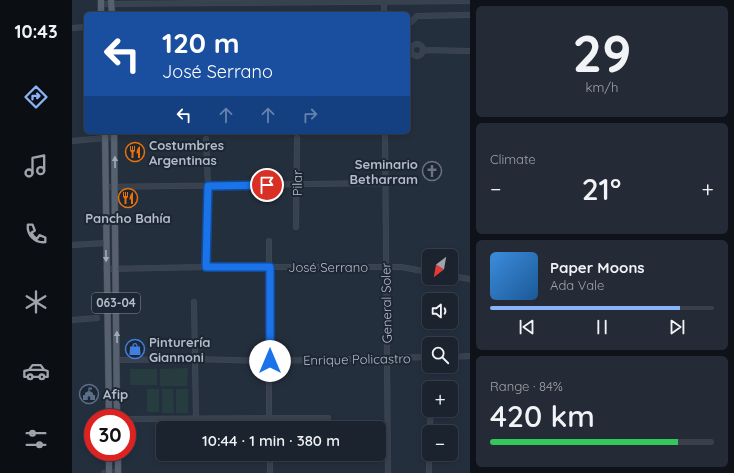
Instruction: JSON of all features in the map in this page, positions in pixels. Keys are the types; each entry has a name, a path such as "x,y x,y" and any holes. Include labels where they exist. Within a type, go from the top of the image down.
{"main road":[{"path":"111,2 112,12"},
{"name":"063-04","path":"115,134 117,409"},
{"name":"063-04","path":"105,135 109,409"},
{"path":"109,461 109,473"},
{"path":"118,461 118,473"}],"street":[{"path":"384,1 384,12"},
{"path":"101,2 470,1"},
{"path":"410,22 417,16 470,15"},
{"path":"72,28 84,27"},
{"path":"423,50 470,51"},
{"path":"72,141 115,134"},
{"name":"General Soler","path":"385,134 388,473"},
{"name":"Pilar","path":"296,227 297,138"},
{"path":"206,139 208,186 206,267"},
{"path":"105,187 385,183"},
{"path":"269,241 269,419"},
{"path":"72,245 106,243"},
{"name":"José Serrano","path":"106,270 206,267 401,267 422,271"},
{"path":"458,277 470,279"},
{"path":"194,302 196,418"},
{"path":"72,320 97,318"},
{"path":"458,357 470,356"},
{"name":"Enrique Policastro","path":"117,360 195,359 270,361 422,357"},
{"path":"429,473 428,439 430,417"},
{"path":"136,419 328,418"},
{"path":"270,461 270,473"},
{"path":"104,473 118,473"}],"green space":[{"path":"188,368 187,386 160,386 160,369"},
{"path":"130,369 157,369 157,385 130,385"},
{"path":"147,389 159,389 159,412 147,412"},
{"path":"162,389 173,389 174,413 162,413"},
{"path":"176,389 188,389 188,413 176,413"}],"place":[{"name":"Costumbres Argentinas","path":"135,152"},
{"name":"Seminario Betharram","path":"432,171"},
{"name":"Pancho Bahía","path":"128,198"},
{"name":"Pinturería Giannoni","path":"135,349"},
{"name":"Afip","path":"89,394"}],"route":[{"path":"267,185 208,186 206,267 270,267 270,361"}]}
